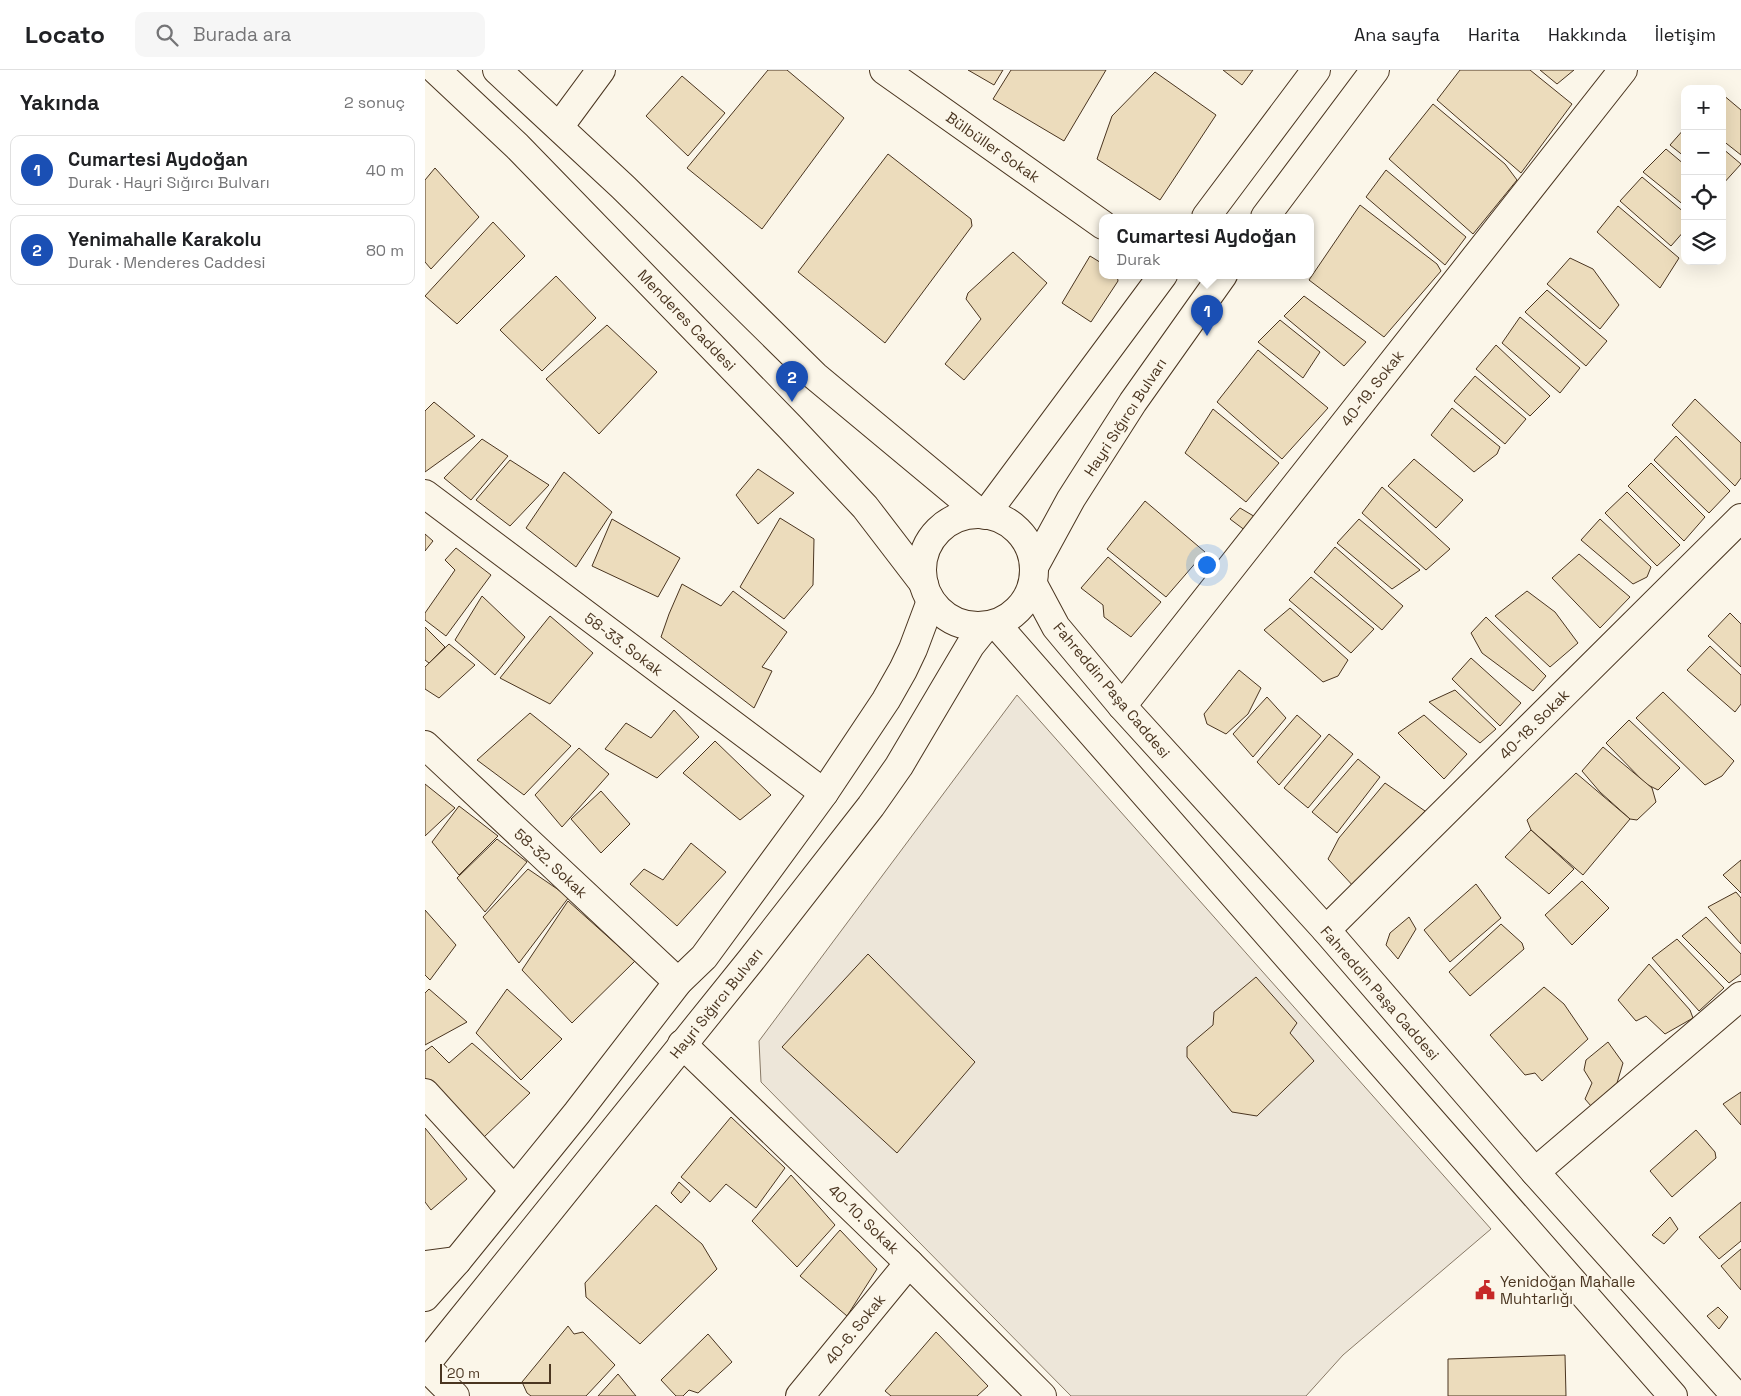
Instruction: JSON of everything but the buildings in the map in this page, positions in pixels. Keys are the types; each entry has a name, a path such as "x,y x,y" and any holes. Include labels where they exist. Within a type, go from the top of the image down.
{"main road":[{"name":"Menderes Caddesi","path":"435,70 517,146 790,427 865,507 927,592"},
{"path":"497,70 623,187 815,376 983,514"},
{"path":"559,127 601,70"},
{"name":"Bülbüller Sokak","path":"884,70 1099,222"},
{"path":"1208,214 1316,70"},
{"path":"1267,214 1375,70"},
{"name":"40-19. Sokak","path":"1122,706 1623,70"},
{"path":"983,514 1160,279"},
{"name":"Hayri Sığırcı Bulvarı","path":"1034,575 1071,499 1133,402 1220,279"},
{"name":"58-33. Sokak","path":"425,494 824,793"},
{"path":"983,514 997,517 1011,524 1023,535 1031,549 1034,575 1026,601 1013,615 991,625 978,627 960,624 943,614 927,592 922,569 925,554 931,540 940,529 953,520 967,515 983,514"},
{"name":"40-18. Sokak","path":"1327,930 1741,518"},
{"name":"Fahreddin Paşa Caddesi","path":"1034,575 1056,627 1122,706 1327,930 1535,1172 1736,1396"},
{"path":"425,1297 457,1261 577,1113 678,982 704,957 824,793 886,700 903,670 913,649 927,592"},
{"path":"991,625 1673,1396"},
{"name":"Hayri Sığırcı Bulvarı","path":"425,1366 751,960 871,806 899,766 961,662 991,625"},
{"name":"58-32. Sokak","path":"425,745 678,982"},
{"path":"1535,1172 1741,996"},
{"name":"40-10. Sokak","path":"683,1044 909,1263 1042,1396"},
{"path":"425,1093 514,1190"},
{"path":"425,1265 457,1261"},
{"name":"40-6. Sokak","path":"800,1396 909,1263"},
{"path":"425,1366 455,1396"}],"shaded area":[{"path":"1017,695 1491,1229 1343,1355 1306,1396 1071,1396 761,1082 759,1041"}],"place":[{"name":"Cumartesi Aydoğan","path":"1207,336"},
{"name":"Yenimahalle Karakolu","path":"792,402"},
{"name":"Yenidoğan Mahalle Muhtarlığı","path":"1485,1290"}]}
